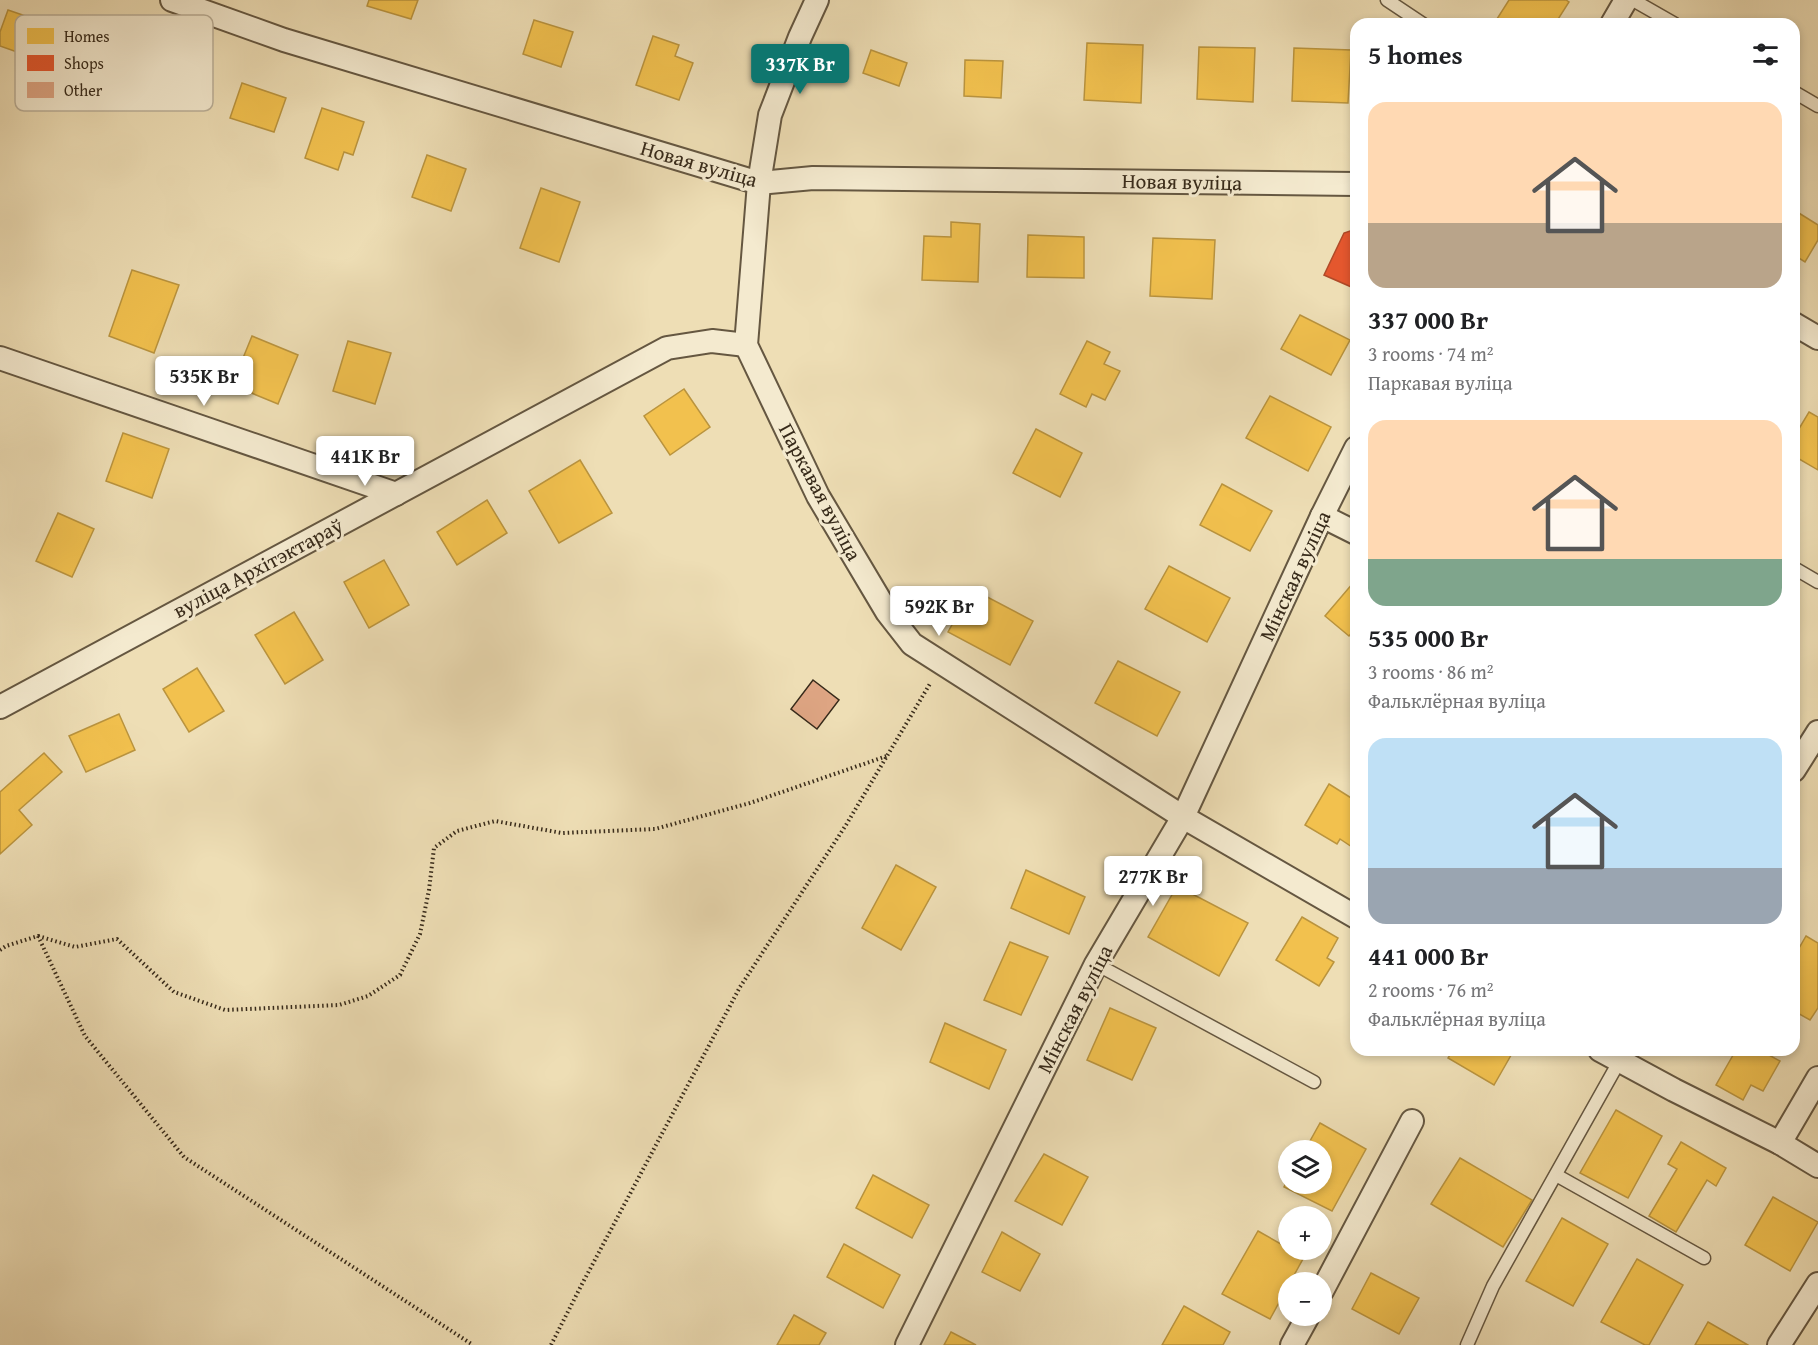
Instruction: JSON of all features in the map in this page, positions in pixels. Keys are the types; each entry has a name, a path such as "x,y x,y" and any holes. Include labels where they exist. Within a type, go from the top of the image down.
{"street":[{"name":"Новая вуліца","path":"172,0 284,40 759,183 813,178 1350,184"},
{"path":"746,345 759,183 770,115 817,0"},
{"path":"1616,18 1626,0"},
{"path":"1800,328 1818,338"},
{"name":"вуліца Архітэктараў","path":"0,706 667,348 712,341 746,345"},
{"name":"Паркавая вуліца","path":"746,345 818,496 887,612 912,644 1183,817 1350,914"},
{"path":"0,358 396,494"},
{"name":"Мінская вуліца","path":"907,1345 1096,964 1183,817 1350,460"},
{"path":"1322,516 1350,530"},
{"path":"1800,755 1818,732"},
{"path":"1624,1056 1674,1090 1779,1143 1818,1166"},
{"path":"1779,1143 1818,1078"},
{"path":"1332,1272 1412,1121"},
{"path":"1779,1345 1818,1284"},
{"path":"1292,1345 1302,1326"}],"lane":[{"path":"1387,0 1414,18"},
{"path":"1633,0 1664,18"},
{"path":"1800,96 1818,106"},
{"path":"1800,572 1818,582"},
{"path":"1096,964 1314,1082"},
{"path":"1467,1345 1493,1286 1622,1056"},
{"path":"1556,1175 1704,1258"}],"path":[{"path":"551,1345 580,1286 740,987 846,825 942,663"},
{"path":"0,950 38,936 75,947 117,939 174,992 225,1010 339,1005 368,996 400,975 420,934 429,890 434,848 458,831 495,821 562,832 655,829 750,803 887,756"},
{"path":"38,936 85,1036 184,1157 473,1345"}],"building: Homes":[{"path":"369,0 418,0 411,19 367,6"},
{"path":"1509,0 1566,0 1569,2 1559,18 1498,18"},
{"path":"8,10 23,15 15,15 15,51 0,46 0,32"},
{"path":"534,20 573,32 561,67 523,54"},
{"path":"653,36 679,45 675,56 693,63 679,100 636,85"},
{"path":"1087,43 1143,45 1141,103 1084,100"},
{"path":"1199,47 1255,48 1253,102 1197,99"},
{"path":"1294,48 1350,50 1348,103 1292,101"},
{"path":"871,50 907,63 899,86 863,73"},
{"path":"965,60 1003,61 1001,98 964,96"},
{"path":"242,83 286,98 274,132 230,118"},
{"path":"322,108 364,122 353,155 344,152 338,170 305,158"},
{"path":"427,155 466,169 451,211 412,197"},
{"path":"541,188 580,202 559,262 520,248"},
{"path":"1800,214 1818,225 1818,240 1805,262 1800,259"},
{"path":"951,222 980,224 978,282 922,280 924,236 951,237"},
{"path":"1028,235 1084,237 1084,278 1027,277"},
{"path":"1153,238 1215,240 1212,299 1150,296"},
{"path":"132,270 179,285 154,353 109,336"},
{"path":"1300,315 1350,340 1331,375 1281,349"},
{"path":"252,336 298,355 278,404 232,385"},
{"path":"348,341 391,353 375,404 333,391"},
{"path":"1087,341 1110,352 1104,364 1120,371 1105,400 1092,394 1086,407 1060,394"},
{"path":"684,389 710,427 670,455 644,416"},
{"path":"1270,396 1331,427 1308,471 1246,438"},
{"path":"1809,412 1818,417 1818,470 1800,460 1800,427"},
{"path":"1036,429 1082,453 1060,497 1013,473"},
{"path":"123,433 169,449 152,498 106,481"},
{"path":"580,460 612,513 559,543 529,491"},
{"path":"1222,484 1272,511 1250,551 1200,525"},
{"path":"487,500 507,533 457,565 437,532"},
{"path":"58,513 94,529 72,577 36,561"},
{"path":"384,560 409,605 369,628 344,582"},
{"path":"1169,566 1230,598 1207,642 1145,609"},
{"path":"1350,587 1350,635 1325,616"},
{"path":"972,589 1033,621 1010,665 948,632"},
{"path":"294,612 323,660 285,684 255,635"},
{"path":"1118,661 1180,692 1157,736 1095,703"},
{"path":"197,668 224,711 189,732 163,689"},
{"path":"119,714 135,750 86,772 69,736"},
{"path":"44,753 62,772 19,810 32,825 0,854 0,792"},
{"path":"1329,784 1350,797 1350,846 1340,839 1337,844 1305,825"},
{"path":"896,865 936,887 901,950 862,928"},
{"path":"1026,870 1085,897 1069,934 1011,908"},
{"path":"1177,886 1248,923 1219,976 1148,937"},
{"path":"1302,917 1338,938 1327,958 1334,962 1319,986 1276,960"},
{"path":"1806,936 1818,943 1818,1008 1810,1020 1800,1014 1800,946"},
{"path":"1010,942 1048,957 1021,1015 984,1000"},
{"path":"1110,1008 1156,1028 1132,1080 1087,1060"},
{"path":"945,1023 1006,1050 989,1089 930,1062"},
{"path":"1449,1056 1511,1056 1494,1085 1448,1058"},
{"path":"1733,1056 1771,1056 1780,1061 1763,1091 1751,1085 1743,1100 1716,1085"},
{"path":"1616,1110 1662,1136 1628,1198 1580,1173"},
{"path":"1320,1123 1366,1149 1332,1211 1332,1206 1322,1206 1298,1194 1332,1194 1332,1140 1311,1140"},
{"path":"1681,1142 1726,1168 1716,1186 1707,1180 1676,1232 1649,1216 1677,1169 1668,1164"},
{"path":"1044,1154 1088,1177 1062,1225 1015,1201"},
{"path":"1460,1158 1532,1200 1503,1247 1431,1204"},
{"path":"873,1175 929,1205 912,1238 856,1208"},
{"path":"1773,1197 1818,1222 1790,1271 1745,1245"},
{"path":"1562,1218 1608,1244 1573,1306 1526,1281"},
{"path":"1258,1231 1278,1242 1278,1260 1302,1260 1296,1272 1278,1272 1278,1304 1270,1319 1222,1294"},
{"path":"1002,1232 1040,1254 1020,1291 982,1272"},
{"path":"844,1244 900,1275 883,1308 827,1277"},
{"path":"1637,1259 1683,1285 1649,1345 1601,1322"},
{"path":"1371,1273 1419,1298 1399,1334 1352,1309"},
{"path":"1184,1306 1230,1332 1223,1345 1162,1345"},
{"path":"794,1315 826,1333 819,1345 777,1345"},
{"path":"1708,1322 1748,1345 1695,1345"},
{"path":"951,1332 976,1345 944,1345"}],"building: Shops":[{"path":"1350,231 1350,286 1324,275 1344,233"}],"building: Other":[{"path":"813,680 839,700 817,729 791,709"}]}
